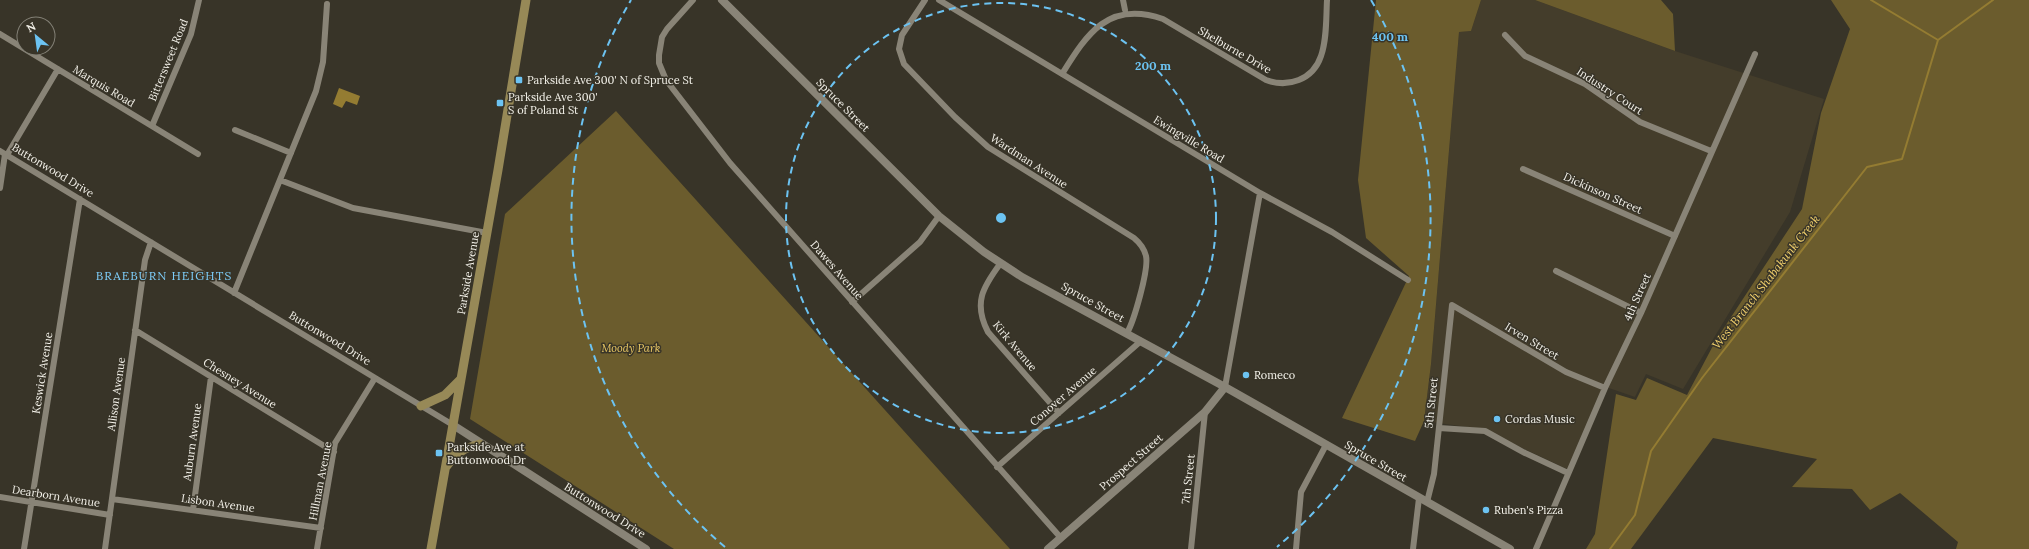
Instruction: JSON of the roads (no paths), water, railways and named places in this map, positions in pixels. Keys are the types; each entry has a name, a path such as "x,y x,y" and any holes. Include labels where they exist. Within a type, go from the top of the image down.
{"main road":[{"name":"Parkside Avenue","path":"431,549 487,233 526,0"},
{"path":"421,406 445,395 461,379"},
{"path":"445,468 456,454 463,449 480,444"}],"street":[{"name":"Bittersweet Road","path":"152,126 191,34 199,0"},
{"name":"Dawes Avenue","path":"693,0 667,29 662,37 658,55 662,72 730,163 1061,538"},
{"name":"Spruce Street","path":"722,0 939,216 1000,264 1225,387 1510,549"},
{"name":"Wardman Avenue","path":"925,0 902,35 899,49 904,64 955,117 988,147 1140,243 1144,250 1146,263 1133,323 1127,333"},
{"name":"Ewingville Road","path":"939,0 1260,193"},
{"path":"1123,0 1125,10"},
{"name":"Shelburne Drive","path":"1062,74 1095,25 1110,15 1125,10 1140,10 1154,14 1266,80 1282,84 1291,83 1306,76 1318,64 1323,48 1327,0"},
{"path":"234,293 320,77 327,4"},
{"name":"Marquis Road","path":"0,34 198,154"},
{"name":"Industry Court","path":"1505,35 1525,56 1585,84 1640,122 1711,151"},
{"name":"4th Street","path":"1536,549 1605,388 1641,313 1755,54"},
{"path":"0,188 4,153 58,70"},
{"path":"235,130 291,153"},
{"name":"Buttonwood Drive","path":"4,153 452,425 646,549"},
{"name":"Dickinson Street","path":"1523,169 1675,236"},
{"path":"280,180 353,208 487,233"},
{"path":"1225,387 1260,193 1332,232 1408,280"},
{"name":"Keswick Avenue","path":"24,549 80,199"},
{"path":"852,302 920,242 939,216"},
{"name":"Allison Avenue","path":"105,549 145,260 151,242"},
{"name":"Kirk Avenue","path":"1000,264 989,279 981,297 980,306 984,324 988,332 1059,413"},
{"path":"1556,271 1641,313"},
{"name":"Irven Street","path":"1452,305 1566,372 1605,388"},
{"name":"5th Street","path":"1427,502 1434,474 1452,305"},
{"name":"Chesney Avenue","path":"135,330 334,452"},
{"name":"Conover Avenue","path":"997,467 1141,341"},
{"name":"Auburn Avenue","path":"193,510 211,377"},
{"name":"Hillman Avenue","path":"317,549 335,443 374,378"},
{"name":"Prospect Street","path":"1050,549 1205,412 1225,387"},
{"name":"7th Street","path":"1191,549 1205,412"},
{"path":"1439,428 1485,431 1568,473"},
{"path":"1296,549 1301,492 1326,445"},
{"name":"Dearborn Avenue","path":"0,497 110,515"},
{"path":"1413,549 1419,498"},
{"name":"Lisbon Avenue","path":"112,499 321,528"}],"waterway":[{"path":"1871,0 1938,40"},
{"path":"1938,40 1993,0"},
{"name":"West Branch Shabakunk Creek","path":"1610,549 1635,515 1651,451 1702,378 1867,167 1902,159 1938,40"}],"place":[{"name":"Parkside Ave 300' N of Spruce St","path":"519,80"},
{"name":"Parkside Ave 300' S of Poland St","path":"500,103"},
{"name":"Romeco","path":"1246,375"},
{"name":"Cordas Music","path":"1497,419"},
{"name":"Parkside Ave at Buttonwood Dr","path":"439,453"},
{"name":"Ruben's Pizza","path":"1486,510"}],"district":[{"name":"BRAEBURN HEIGHTS","path":"164,276"}],"park label":[{"name":"Moody Park","path":"631,348"}]}
